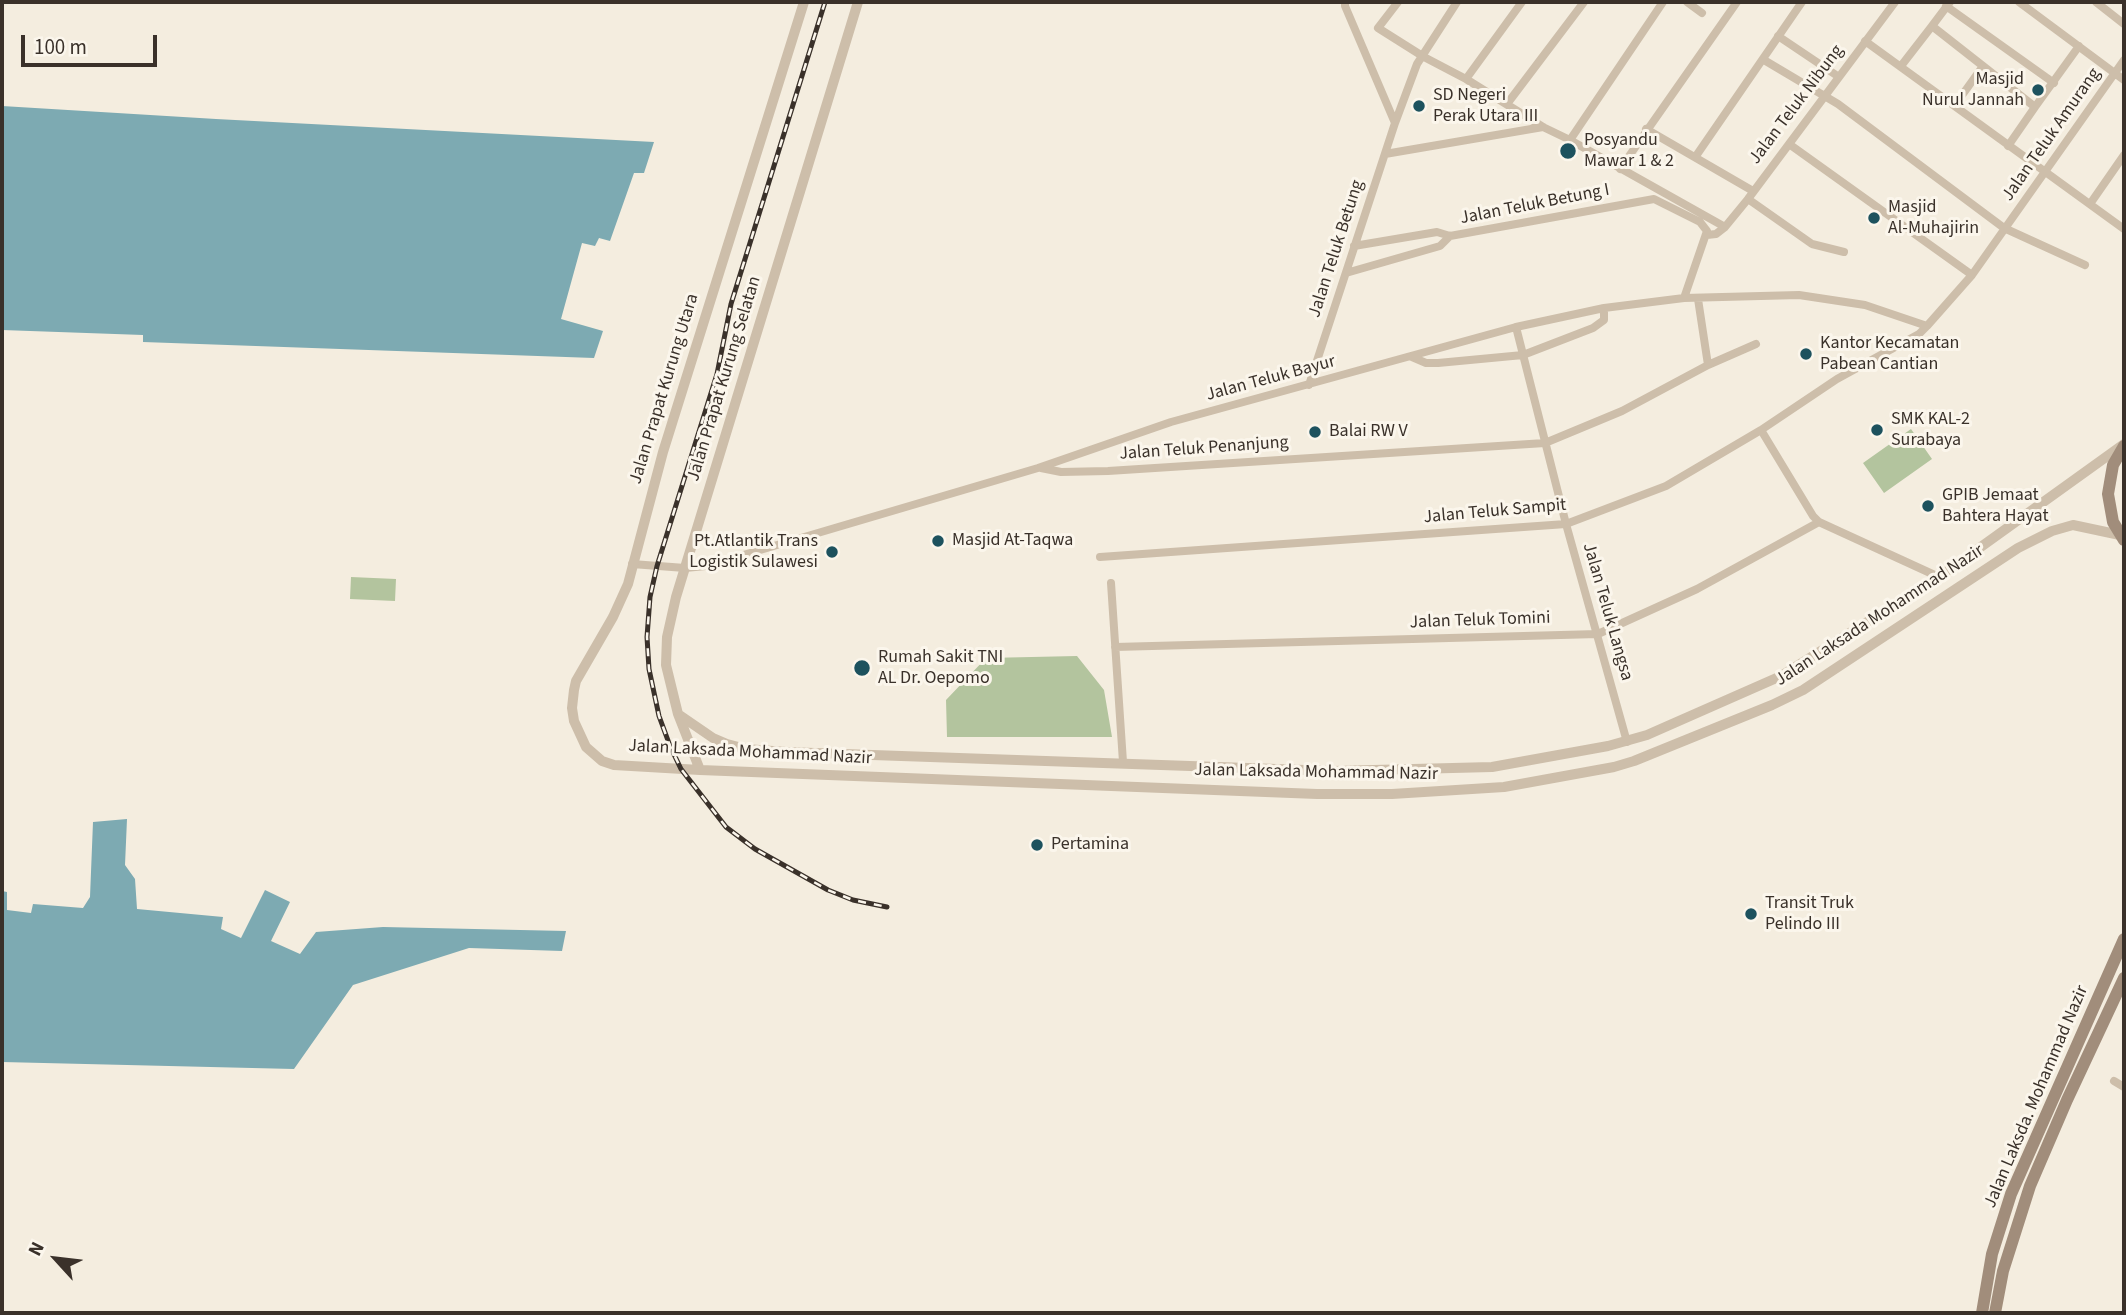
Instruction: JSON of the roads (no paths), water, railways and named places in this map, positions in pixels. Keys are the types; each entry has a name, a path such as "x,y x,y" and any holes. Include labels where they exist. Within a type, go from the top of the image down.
{"main road":[{"path":"2122,538 2113,522 2108,494 2113,465 2124,445"},
{"name":"Jalan Laksda. Mohammad Nazir","path":"1982,1313 1992,1254 2011,1194 2124,939"},
{"name":"Jalan Laksda. Mohammad Nazir","path":"1995,1313 2003,1271 2030,1186 2124,978"}],"street":[{"name":"Jalan Prapat Kurung Utara","path":"614,765 602,761 586,747 574,721 572,696 576,681 613,617 628,584 671,428 804,2"},
{"name":"Jalan Prapat Kurung Selatan","path":"700,770 678,714 666,665 667,637 685,568 858,2"},
{"path":"1345,2 1395,123"},
{"path":"1398,2 1378,28 1543,128 1570,140 1725,227 1716,234 1707,235 1684,298"},
{"name":"Jalan Teluk Betung","path":"1309,385 1417,64 1457,2"},
{"path":"1466,79 1522,2"},
{"path":"1507,104 1584,2"},
{"path":"1570,140 1663,2"},
{"path":"1686,2 1702,13"},
{"path":"1620,169 1737,2"},
{"path":"1696,156 1802,2"},
{"name":"Jalan Teluk Nibung","path":"1725,227 1895,2"},
{"path":"2019,2 2124,80"},
{"path":"2096,2 2124,24"},
{"path":"1901,66 1948,4 2054,83"},
{"path":"1932,26 2035,107"},
{"path":"1778,36 1839,77"},
{"path":"1865,41 2124,229"},
{"path":"2008,146 2079,46"},
{"path":"1764,60 1838,104 2004,228 2085,265"},
{"name":"Jalan Teluk Amurang","path":"1927,327 1972,275 2124,60"},
{"path":"1955,106 1983,66"},
{"path":"1385,154 1543,128"},
{"path":"1646,129 1696,156 1812,244 1844,252"},
{"path":"1788,144 1972,275"},
{"path":"2090,204 2124,155"},
{"name":"Jalan Teluk Betung I","path":"1354,246 1437,232 1450,236 1654,199 1700,222 1707,235"},
{"path":"1346,274 1440,246 1450,236"},
{"name":"Jalan Teluk Bayur","path":"632,564 685,568 706,566 1038,468 1171,422 1517,327 1604,308 1684,298 1799,295 1865,305 1927,327"},
{"path":"1698,299 1708,365"},
{"path":"1411,356 1426,363 1438,363 1523,355 1593,328 1604,320 1604,308"},
{"name":"Jalan Teluk Langsa","path":"1517,327 1566,524 1627,742"},
{"name":"Jalan Teluk Sampit","path":"1100,557 1566,524 1666,486 1761,430 1837,379 1927,327"},
{"name":"Jalan Teluk Penanjung","path":"1038,468 1061,472 1088,472 1545,443 1622,411 1708,365 1756,344"},
{"path":"1761,430 1812,516 1819,522 1939,577"},
{"name":"Jalan Laksada Mohammad Nazir","path":"678,714 713,738 747,749 1334,771 1492,767 1627,742 1781,676 1939,577 2124,445"},
{"name":"Jalan Teluk Tomini","path":"1115,647 1598,634 1697,589 1819,522"},
{"name":"Jalan Laksada Mohammad Nazir","path":"614,765 1317,794 1464,791 1513,785 1634,761 1772,705 1803,690 2018,548 2052,531 2073,525 2122,538"},
{"path":"1111,583 1123,762"},
{"path":"2114,1081 2124,1087"}],"water":[{"path":"2,106 654,142 644,173 634,173 610,241 599,238 595,246 582,243 561,319 603,331 594,358 143,342 143,335 2,330"},
{"path":"127,819 125,865 135,879 137,909 223,917 221,929 241,938 265,890 290,902 271,941 300,954 316,932 383,927 566,931 562,951 469,948 353,985 294,1069 2,1062 2,891 7,892 7,910 31,913 33,904 83,908 90,897 93,822"}],"railway":[{"path":"825,2 731,304 717,374 657,566 650,597 647,637 649,669 659,716 681,769 726,827 755,849 828,890 853,900 887,907"}],"place":[{"name":"Masjid Nurul Jannah","path":"2038,90"},
{"name":"SD Negeri Perak Utara III","path":"1419,106"},
{"name":"Posyandu Mawar 1 & 2","path":"1568,151"},
{"name":"Masjid Al-Muhajirin","path":"1874,218"},
{"name":"Kantor Kecamatan Pabean Cantian","path":"1806,354"},
{"name":"SMK KAL-2 Surabaya","path":"1877,430"},
{"name":"Balai RW V","path":"1315,432"},
{"name":"GPIB Jemaat Bahtera Hayat","path":"1928,506"},
{"name":"Masjid At-Taqwa","path":"938,541"},
{"name":"Pt.Atlantik Trans Logistik Sulawesi","path":"832,552"},
{"name":"Rumah Sakit TNI AL Dr. Oepomo","path":"862,668"},
{"name":"Pertamina","path":"1037,845"},
{"name":"Transit Truk Pelindo III","path":"1751,914"}]}
